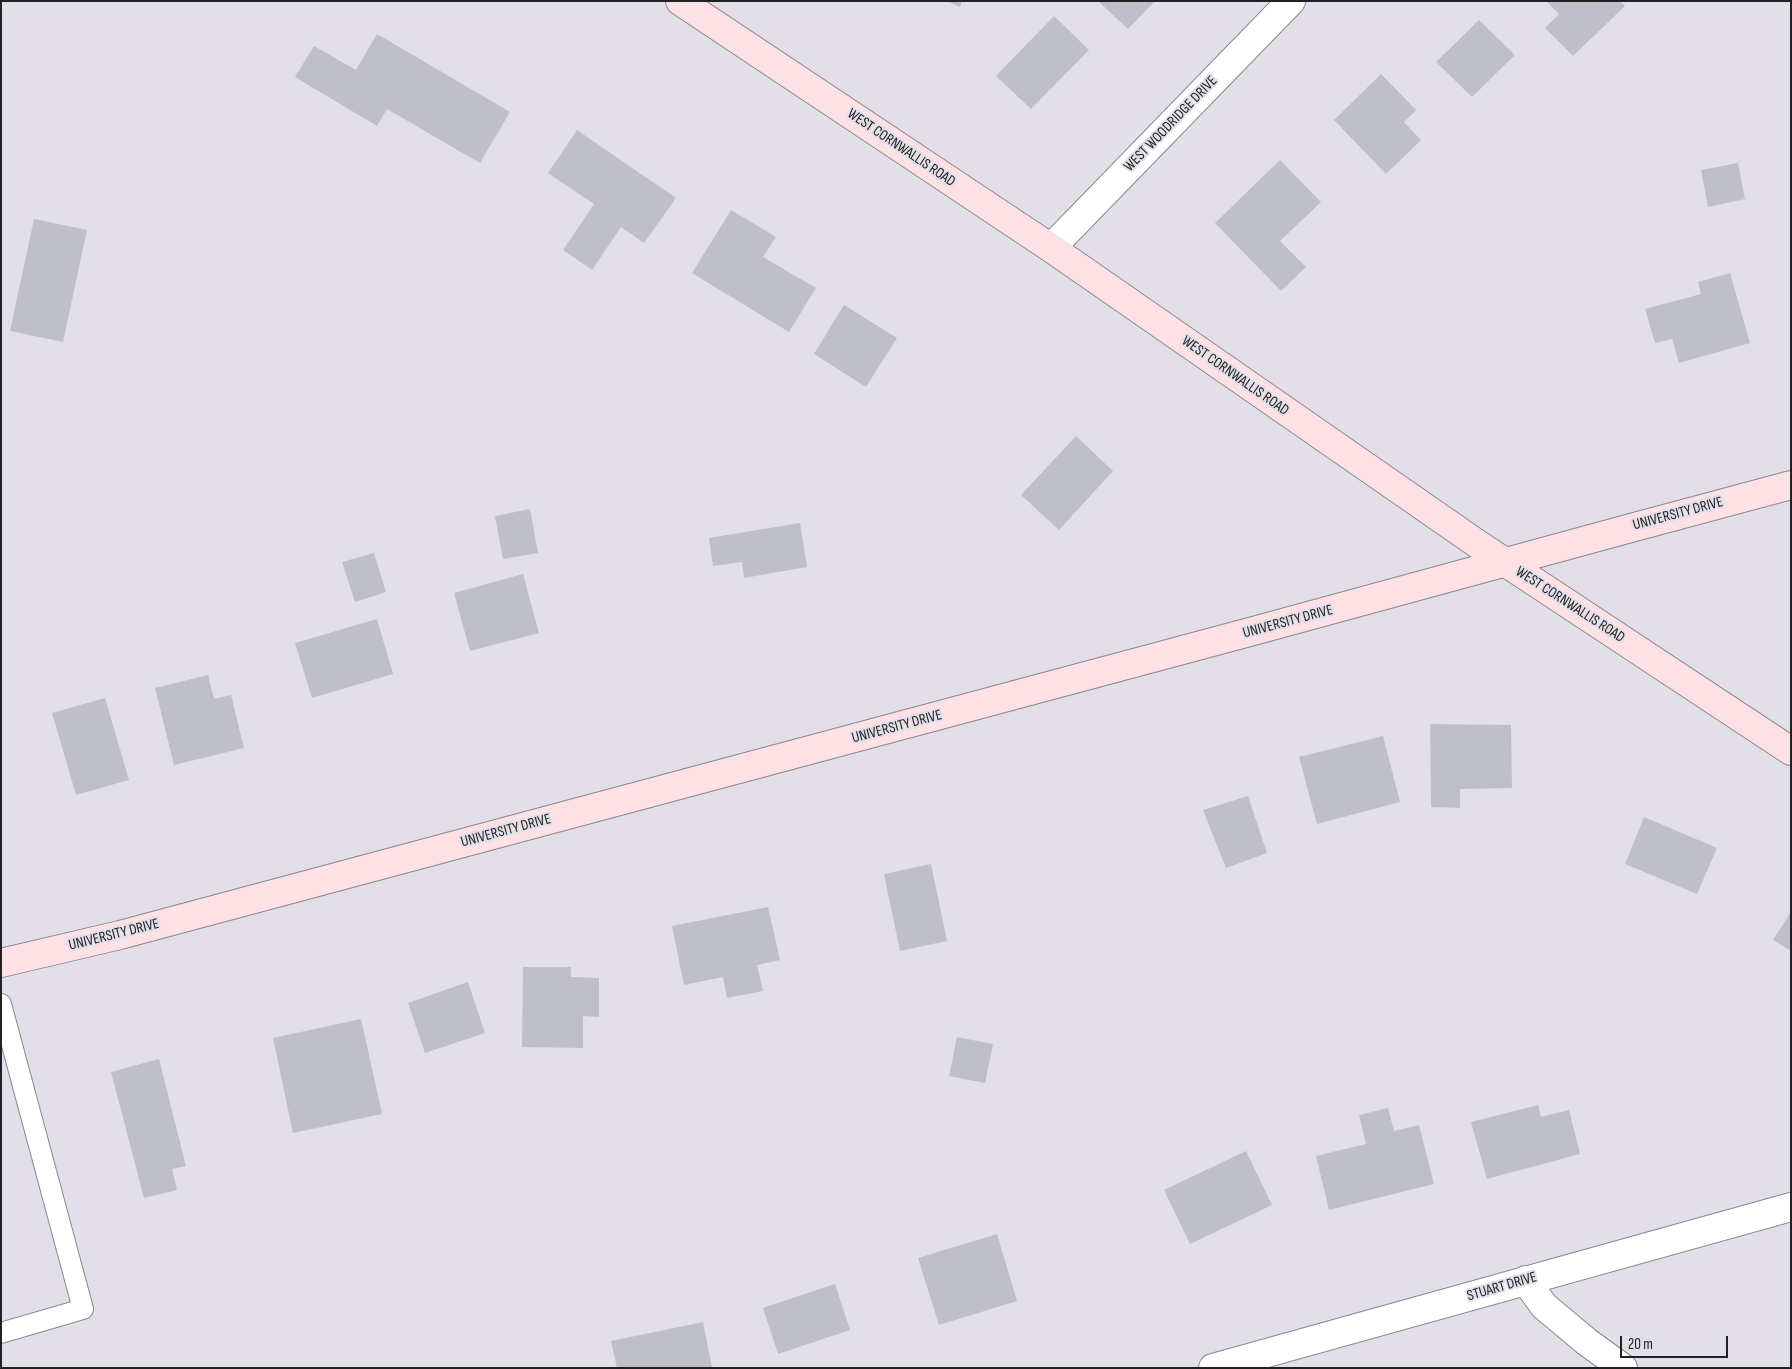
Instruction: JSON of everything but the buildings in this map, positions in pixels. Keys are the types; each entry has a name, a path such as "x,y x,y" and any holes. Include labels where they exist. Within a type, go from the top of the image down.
{"street":[{"name":"WEST CORNWALLIS ROAD","path":"680,1 1051,248 1506,563 1791,751"},
{"name":"WEST WOODRIDGE DRIVE","path":"1051,248 1291,1"},
{"name":"UNIVERSITY DRIVE","path":"1,963 130,932 1506,563 1581,540 1791,484"},
{"name":"STUART DRIVE","path":"1214,1368 1791,1206"},
{"path":"1524,1280 1544,1306 1587,1342 1623,1368"}],"lane":[{"path":"1,1004 83,1309 1,1334"}]}
